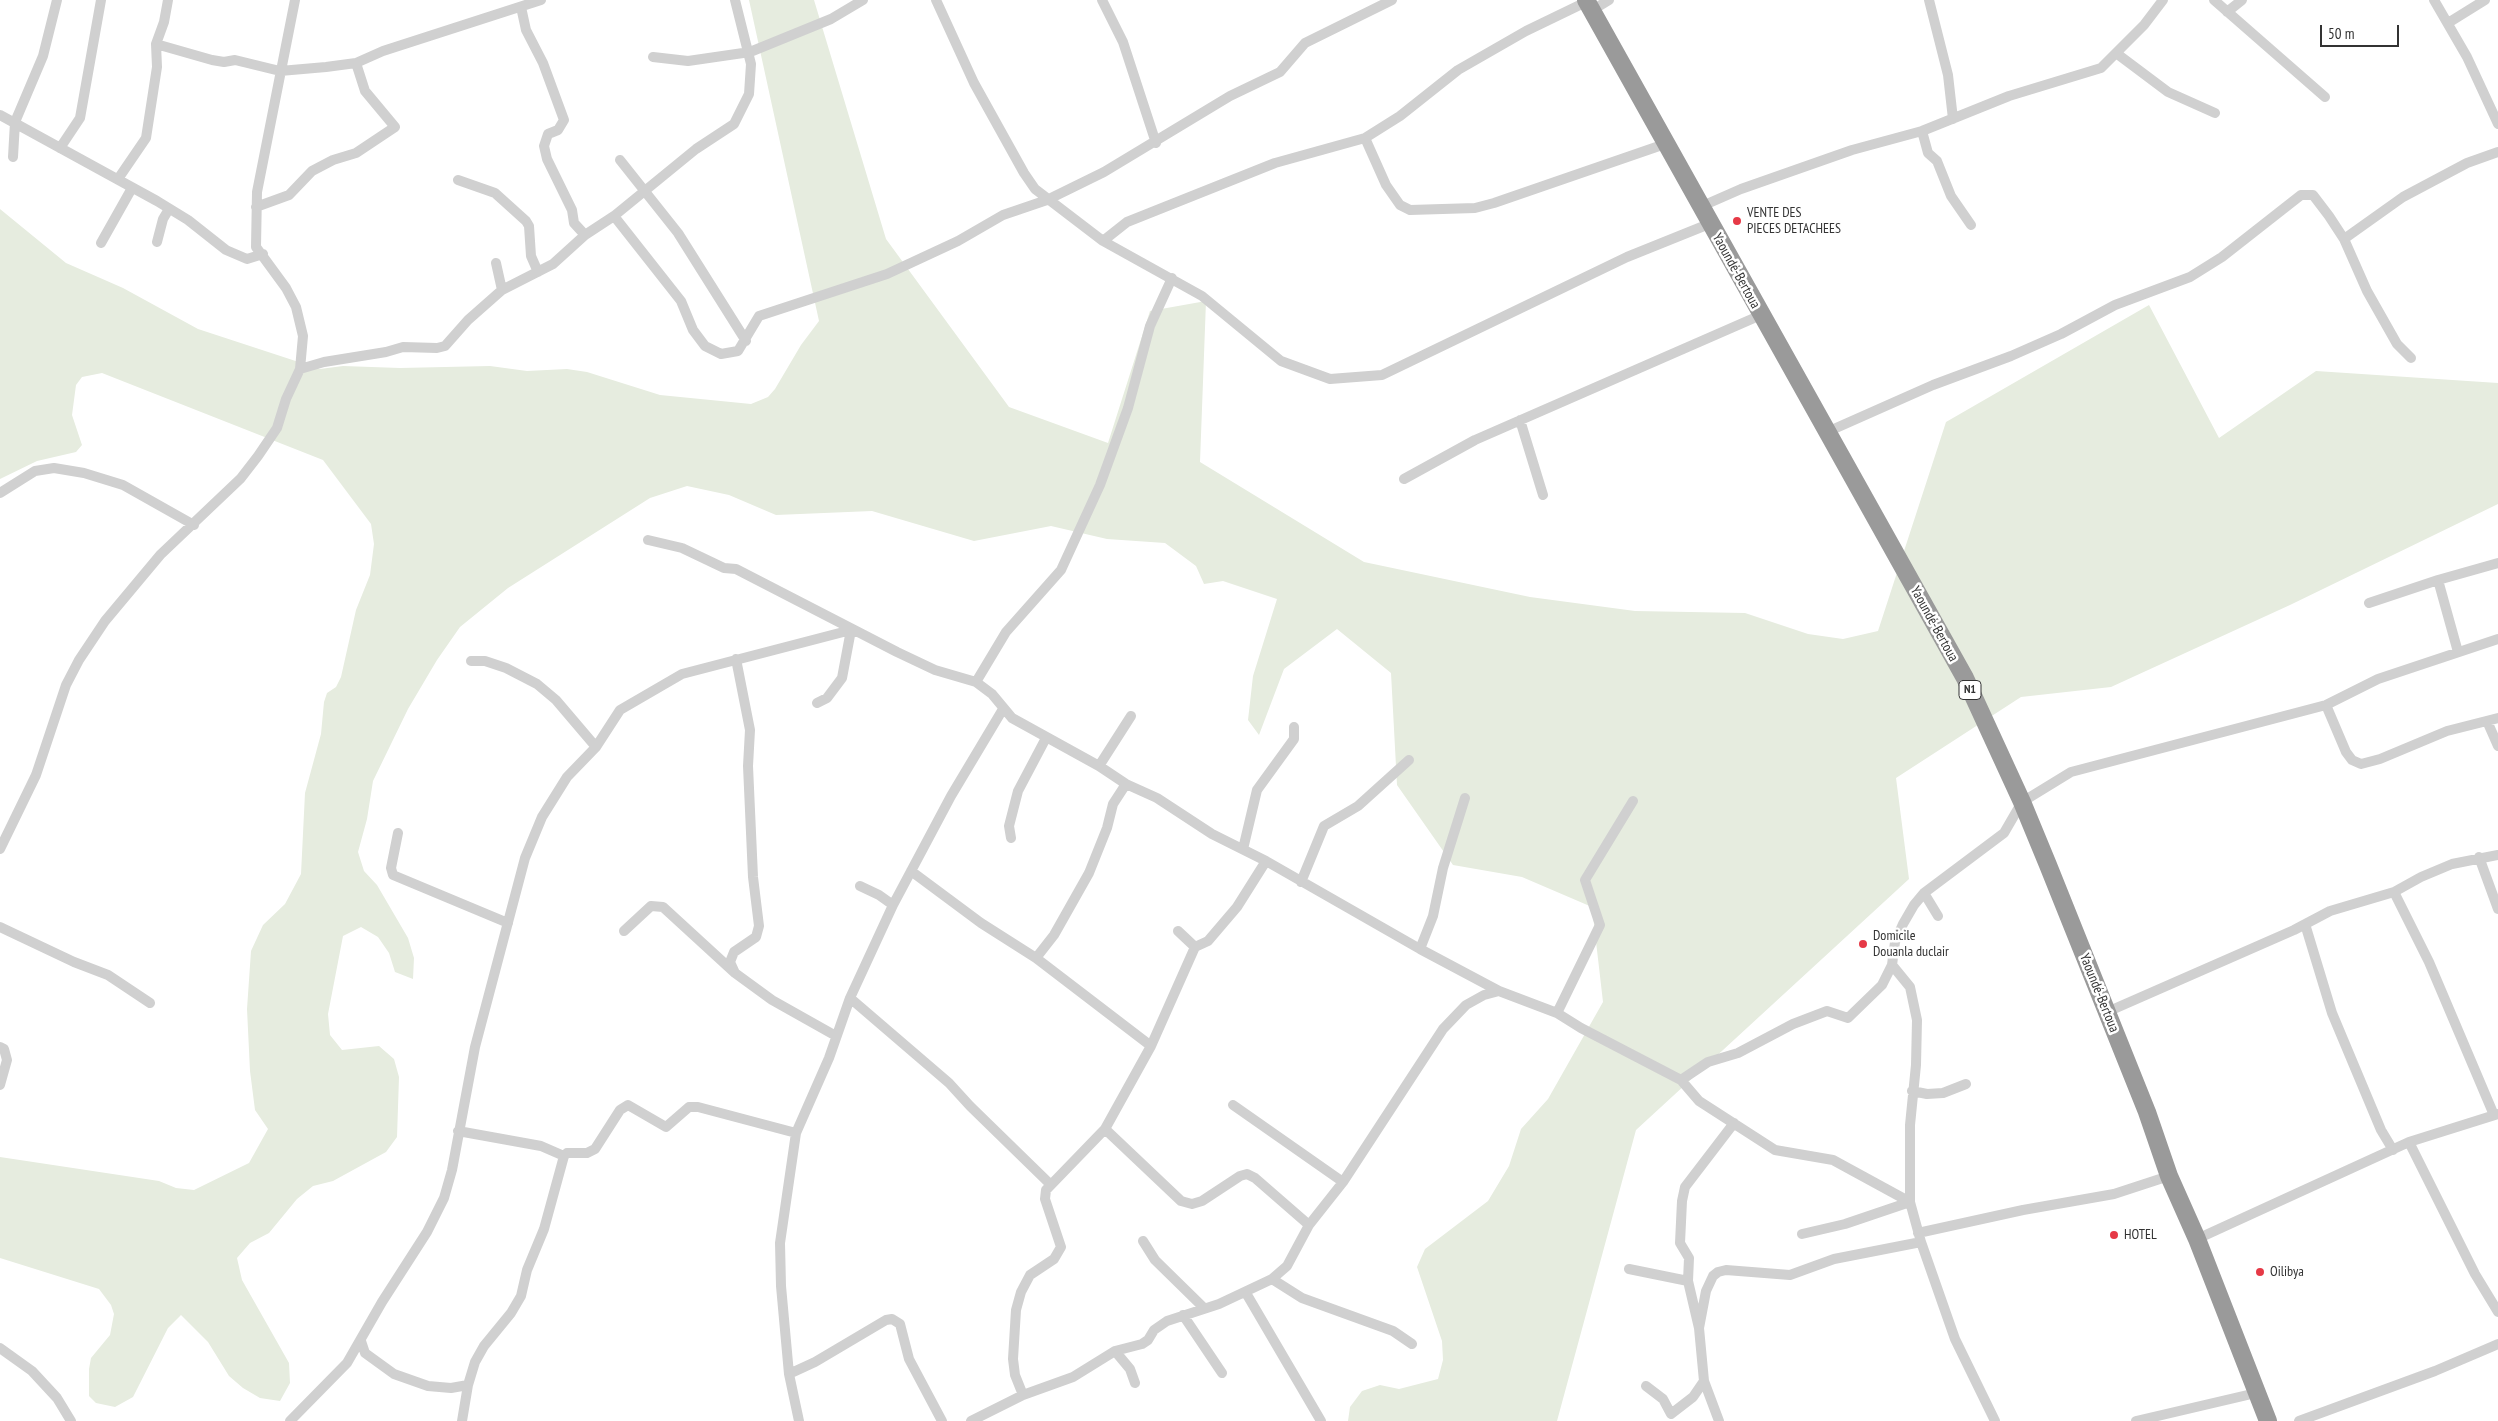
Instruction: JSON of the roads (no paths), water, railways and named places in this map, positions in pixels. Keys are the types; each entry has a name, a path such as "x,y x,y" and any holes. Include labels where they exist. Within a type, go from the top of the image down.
{"highway":[{"name":"Yaoundé-Bertoua","path":"1588,4 1709,224 1965,678 2022,802 2107,1012 2169,1176 2197,1239 2268,1421"}],"street":[{"path":"13,157 14,122 43,56 57,0"},
{"path":"60,148 80,118 101,0"},
{"path":"118,180 146,138 157,67 156,44 164,22 168,0"},
{"path":"0,849 36,776 66,685 79,660 105,621 161,554 181,533 194,525 240,478 258,456 277,428 286,399 300,369 303,336 296,307 263,254 256,247 256,207 280,71 295,0"},
{"path":"156,44 212,60 224,62 235,60 280,71 356,63 383,52 541,0"},
{"path":"300,369 324,362 386,352 403,347 437,348 445,346 468,320 502,290 553,264 585,235 614,216 696,149 734,124 749,94 750,52 735,0"},
{"path":"653,57 688,62 750,52 831,19 862,0"},
{"path":"936,0 974,83 1024,174 1035,189 1103,241 1202,296 1281,361 1330,379 1382,375 1627,257 1709,224"},
{"path":"1102,0 1123,42 1156,143"},
{"path":"614,216 681,301 693,330 705,346 721,354 738,351 746,341 758,316 888,274 958,241 1003,215 1047,200 1156,143 1230,96 1280,72 1306,43 1392,0"},
{"path":"1103,241 1127,222 1266,166 1365,138 1400,116 1458,70 1526,31 1588,4 1609,0"},
{"path":"1928,0 1948,75 1953,119"},
{"path":"1700,207 1741,189 1852,150 1922,131 2009,96 2101,68 2163,0"},
{"path":"2214,0 2325,97"},
{"path":"2228,12 2242,0"},
{"path":"2434,0 2448,23 2498,124"},
{"path":"2448,23 2484,0"},
{"path":"521,7 526,30 543,63 564,120 558,130 548,134 544,146 572,210 574,222 585,235"},
{"path":"2116,53 2168,92 2215,113"},
{"path":"256,207 289,195 312,170 333,160 356,153 395,127 365,91 356,63"},
{"path":"0,115 169,208 188,220 226,250 247,259 263,254"},
{"path":"1922,131 1928,154 1937,161 1951,196 1971,225"},
{"path":"1365,138 1386,185 1400,205 1410,210 1475,208 1665,144"},
{"path":"2344,239 2403,197 2466,164 2498,152"},
{"path":"620,160 678,233 746,341"},
{"path":"458,180 495,194 526,221 529,226 531,256 538,272"},
{"path":"101,243 132,188"},
{"path":"1826,432 1933,385 2011,356 2061,334 2114,305 2190,277 2222,257 2302,195 2313,195 2344,239 2366,290 2397,344 2411,358"},
{"path":"157,242 163,219 169,208"},
{"path":"496,263 502,290"},
{"path":"976,682 1006,632 1061,570 1070,552 1100,485 1117,439 1150,326 1172,278"},
{"path":"1404,480 1475,440 1761,315"},
{"path":"1520,420 1544,495"},
{"path":"0,493 35,471 54,468 84,473 123,485 194,525"},
{"path":"648,540 682,548 724,568 736,569 796,598 851,630 935,670 976,682 992,694 1012,718 1046,738 1100,766 1126,784 1157,798 1212,834 1266,861 1420,950 1499,991 1557,1013 1581,1028 1681,1080 1699,1101 1775,1150 1833,1160 1910,1202"},
{"path":"2369,602 2498,563"},
{"path":"2438,580 2458,652"},
{"path":"290,1421 348,1363 382,1302 427,1232 444,1198 452,1170 474,1047 525,858 542,817 567,777 596,747 620,710 682,674 851,630"},
{"path":"817,703 827,698 842,678 851,630"},
{"path":"1681,1080 1708,1062 1738,1053 1793,1024 1827,1011 1848,1018 1882,985 1892,965 1896,942 1903,924 1914,905 1924,893 2004,833 2022,802 2071,772 2326,705 2378,679 2498,639"},
{"path":"735,973 730,962 734,952 756,937 760,926 753,877 748,766 750,730 736,659"},
{"path":"471,661 485,661 506,668 537,684 556,700 596,747"},
{"path":"2326,705 2346,752 2352,760 2361,764 2380,759 2447,731 2498,718"},
{"path":"799,1421 789,1374 780,1243 796,1133 829,1058 850,998 893,905 952,796 1003,709"},
{"path":"1100,766 1131,716"},
{"path":"2487,721 2498,746"},
{"path":"1243,849 1256,790 1294,739 1294,727"},
{"path":"1012,838 1009,826 1018,791 1046,738"},
{"path":"1301,882 1324,826 1358,806 1409,760"},
{"path":"1036,958 1054,935 1089,873 1107,828 1113,804 1126,784"},
{"path":"1420,950 1433,916 1443,868 1465,798"},
{"path":"1557,1013 1600,924 1585,880 1633,801"},
{"path":"398,834 391,868 393,875 508,923"},
{"path":"2107,1012 2305,924 2330,911 2394,892 2421,877 2452,864 2479,857 2498,855"},
{"path":"2479,857 2498,909"},
{"path":"1023,1395 1015,1375 1013,1359 1016,1310 1021,1292 1030,1275 1054,1259 1061,1247 1045,1199 1046,1190 1105,1129 1152,1046 1195,947 1208,941 1237,907 1266,861"},
{"path":"912,871 981,923 1036,958 1152,1046"},
{"path":"860,886 879,895 893,905"},
{"path":"2197,1239 2409,1142 2496,1114 2428,962 2394,892"},
{"path":"1924,893 1938,916"},
{"path":"624,930 651,906 664,907 735,973 772,1000 836,1036"},
{"path":"2305,924 2332,1012 2378,1121 2393,1150"},
{"path":"0,926 74,962 108,974 150,1003"},
{"path":"1178,931 1195,947"},
{"path":"1892,965 1910,987 1917,1020 1916,1065 1912,1091 1910,1202 1955,1339 1995,1421"},
{"path":"971,1421 1023,1395 1073,1377 1115,1352 1142,1344 1148,1340 1154,1330 1183,1315 1246,1293 1272,1279 1287,1266 1309,1225 1343,1182 1442,1029 1466,1005 1484,995 1499,991"},
{"path":"850,998 949,1083 1050,1184"},
{"path":"0,1047 4,1049 7,1060 0,1085"},
{"path":"1912,1091 1928,1094 1943,1093 1966,1084"},
{"path":"462,1421 468,1385 475,1362 484,1346 511,1313 521,1296 527,1270 544,1228 564,1156 567,1153 587,1153 595,1149 620,1110 628,1105 666,1127 689,1107 698,1107 796,1133"},
{"path":"1233,1105 1343,1182"},
{"path":"1719,1421 1704,1381 1699,1328 1688,1281 1689,1258 1680,1243 1682,1201 1685,1187 1734,1123"},
{"path":"1105,1129 1181,1201 1192,1204 1202,1201 1240,1176 1247,1174 1255,1178 1309,1225"},
{"path":"458,1131 541,1146 564,1156"},
{"path":"2409,1142 2476,1274 2498,1312"},
{"path":"1699,1328 1708,1286 1713,1276 1718,1272 1734,1270 1790,1275 1834,1259 2023,1210 2114,1194 2169,1176"},
{"path":"1802,1234 1845,1224 1910,1202"},
{"path":"1143,1240 1155,1260 1204,1308"},
{"path":"1629,1269 1688,1281"},
{"path":"1272,1279 1302,1298 1393,1330 1412,1344"},
{"path":"1246,1293 1321,1421"},
{"path":"1183,1315 1222,1373"},
{"path":"789,1374 886,1320 892,1319 900,1324 912,1366 942,1421"},
{"path":"361,1341 365,1352 394,1374 428,1386 451,1388 468,1385"},
{"path":"2299,1421 2435,1371 2498,1344"},
{"path":"0,1348 32,1372 51,1391 71,1421"},
{"path":"1115,1352 1130,1369 1135,1383"},
{"path":"1646,1386 1663,1399 1670,1418 1693,1397 1704,1381"},
{"path":"2136,1421 2256,1393"}],"place":[{"name":"VENTE DES PIECES DETACHEES","path":"1737,221"},
{"name":"Domicile Douanla duclair","path":"1863,944"},
{"name":"HOTEL","path":"2114,1235"},
{"name":"Oilibya","path":"2260,1272"}]}
